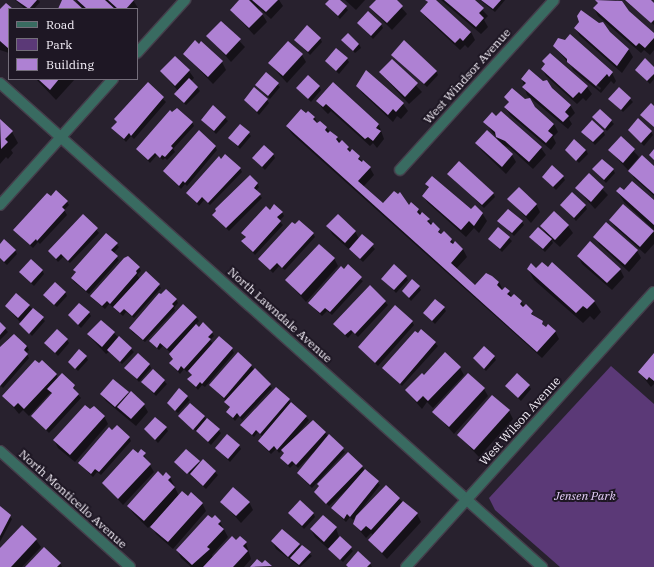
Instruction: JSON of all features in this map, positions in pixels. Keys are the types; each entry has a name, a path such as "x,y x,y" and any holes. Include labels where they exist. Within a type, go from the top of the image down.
{"street":[{"path":"138,52 185,0"},
{"name":"West Windsor Avenue","path":"400,170 554,0"},
{"path":"0,205 113,80"},
{"name":"North Lawndale Avenue","path":"0,83 542,567"},
{"name":"West Wilson Avenue","path":"406,567 654,292"},
{"name":"North Monticello Avenue","path":"0,451 130,567"}],"green space":[{"name":"Jensen Park","path":"611,366 654,404 654,567 560,567 495,510 489,498"}],"building":[{"path":"16,0 37,0 30,8"},
{"path":"62,0 73,0 82,8 58,8"},
{"path":"77,0 105,0 114,8 86,8"},
{"path":"108,0 134,0 127,8 117,8"},
{"path":"239,0 249,0 263,14 249,28 230,10"},
{"path":"252,0 278,0 266,12"},
{"path":"329,0 340,0 347,6 338,16 325,4"},
{"path":"376,0 397,0 403,6 387,23 369,7"},
{"path":"425,0 436,0 471,32 463,41 460,38 455,43 420,11 428,2"},
{"path":"444,0 475,0 484,8 479,13 484,18 476,27"},
{"path":"481,0 501,0 493,9"},
{"path":"595,0 622,1 629,11 654,33 654,38 645,48 639,43 636,46 593,8 598,3"},
{"path":"625,0 651,0 654,3 654,20 651,23"},
{"path":"6,3 12,8 8,8 8,48 0,41 0,9"},
{"path":"581,10 599,23 603,22 610,32 629,49 617,66 574,28 579,22 577,16"},
{"path":"368,11 382,24 371,36 357,23"},
{"path":"221,21 241,39 226,55 206,36"},
{"path":"307,25 321,38 308,52 294,40"},
{"path":"348,33 359,44 353,51 341,40"},
{"path":"570,34 613,72 609,77 607,74 596,86 567,62 567,59 553,46 558,38 565,40"},
{"path":"195,40 199,44 201,41 223,61 208,77 183,54"},
{"path":"404,40 437,71 424,84 391,55"},
{"path":"288,41 303,54 283,76 268,63"},
{"path":"336,48 348,58 336,71 325,61"},
{"path":"550,53 588,86 581,94 579,92 573,98 541,69 545,64 542,61"},
{"path":"175,56 190,70 175,86 160,71"},
{"path":"645,58 654,67 654,74 647,81 635,70"},
{"path":"392,59 418,83 405,97 379,72"},
{"path":"529,69 543,81 547,80 552,88 571,105 565,112 569,116 563,122 522,87 526,83 521,79"},
{"path":"366,70 404,103 396,112 393,109 388,115 356,86"},
{"path":"266,72 279,83 268,96 255,85"},
{"path":"308,75 320,86 308,99 296,88"},
{"path":"189,78 198,87 184,103 174,94"},
{"path":"39,80 58,80 50,90"},
{"path":"148,82 164,97 131,136 129,133 124,139 111,128 117,122 114,119"},
{"path":"333,82 379,124 376,128 381,131 373,141 368,137 365,139 326,104 323,107 316,101"},
{"path":"254,87 268,99 257,112 244,100"},
{"path":"619,87 631,98 621,110 608,99"},
{"path":"512,88 525,99 530,98 535,107 554,124 548,131 553,135 546,143 504,107 509,102 504,97"},
{"path":"651,103 654,106 654,127 640,115"},
{"path":"213,105 226,117 214,131 201,120"},
{"path":"177,108 193,122 171,146 173,148 165,157 162,155 160,158 155,153 148,160 136,149 170,110 172,112"},
{"path":"301,109 306,113 308,111 315,117 313,119 317,123 320,121 327,127 325,130 328,133 330,131 338,137 336,139 339,143 342,140 349,147 347,149 350,152 352,149 360,156 358,159 362,162 363,160 371,167 358,181 383,203 394,191 398,194 400,192 409,205 411,202 419,209 417,212 420,215 422,212 430,219 427,221 431,225 433,222 440,229 438,232 441,234 444,231 452,239 450,242 453,244 455,241 463,249 451,263 475,285 486,273 492,276 499,282 497,285 502,290 505,287 510,291 507,294 511,297 514,294 522,301 520,304 523,307 526,304 533,311 531,314 543,321 542,324 546,327 548,324 556,331 537,352 286,126"},
{"path":"600,109 612,120 605,129 592,117"},
{"path":"501,111 542,147 529,162 505,141 496,137 495,132 483,122 492,112 496,116"},
{"path":"638,118 652,131 641,143 628,130"},
{"path":"0,119 13,131 5,139 8,142 1,149"},
{"path":"592,120 604,131 593,142 581,132"},
{"path":"240,124 250,132 238,146 228,138"},
{"path":"199,130 216,146 185,183 183,181 179,186 163,171"},
{"path":"487,130 513,154 502,167 475,143"},
{"path":"621,136 635,149 623,163 608,150"},
{"path":"574,139 586,150 576,161 565,150"},
{"path":"264,145 274,154 262,167 252,158"},
{"path":"654,149 654,160 649,155"},
{"path":"225,154 241,168 208,203 202,197 197,203 186,193 219,156 221,159"},
{"path":"642,155 654,166 654,194 628,171"},
{"path":"602,159 614,169 604,180 592,169"},
{"path":"459,161 494,193 482,205 447,174"},
{"path":"552,165 564,176 553,187 542,177"},
{"path":"589,173 604,187 591,202 575,188"},
{"path":"250,175 258,183 254,188 261,194 226,228 212,215 216,211 215,209"},
{"path":"432,176 471,209 475,205 483,213 474,226 469,221 461,230 422,196 429,187 425,184"},
{"path":"632,181 654,200 654,225 616,191 620,187 624,190"},
{"path":"519,187 537,204 526,216 507,199"},
{"path":"56,190 68,201 62,207 65,210 37,241 36,239 30,245 13,230 47,193 51,196"},
{"path":"572,192 586,205 574,218 560,205"},
{"path":"274,204 283,212 277,217 281,221 253,252 241,241 246,237 241,233 266,206 270,210"},
{"path":"623,204 654,231 640,247 609,220"},
{"path":"508,209 523,221 512,233 497,221"},
{"path":"554,211 569,225 555,240 540,226"},
{"path":"83,214 98,228 68,261 61,254 56,259 48,251"},
{"path":"338,214 356,231 345,243 326,226"},
{"path":"299,220 314,233 282,268 277,263 270,270 258,259 292,222 295,224"},
{"path":"606,222 638,250 625,265 593,237"},
{"path":"498,227 510,237 500,249 488,239"},
{"path":"538,227 552,239 543,249 529,237"},
{"path":"106,233 118,243 111,250 118,256 86,291 71,278 76,272 73,270"},
{"path":"362,234 374,244 360,259 349,249"},
{"path":"4,239 16,250 4,262 0,258 0,244"},
{"path":"590,241 621,269 607,283 577,256"},
{"path":"319,244 335,258 301,295 285,280"},
{"path":"128,256 140,267 136,271 137,273 110,304 107,301 102,306 90,296 124,258"},
{"path":"31,259 43,270 31,283 19,272"},
{"path":"542,262 548,267 552,262 595,301 587,309 583,306 576,313 527,269 531,263 536,268"},
{"path":"348,264 362,277 330,312 325,308 320,313 308,303 341,266 344,269"},
{"path":"394,264 407,276 394,290 381,279"},
{"path":"146,271 160,284 132,316 124,309 120,313 113,307"},
{"path":"412,279 420,286 409,298 402,291"},
{"path":"55,282 66,292 54,305 43,295"},
{"path":"370,285 386,301 355,334 351,330 345,335 333,324"},
{"path":"166,289 177,299 172,304 174,306 143,340 129,328 159,293 161,294"},
{"path":"16,293 30,305 18,318 5,306"},
{"path":"435,299 445,307 432,321 423,313"},
{"path":"79,303 90,312 78,325 68,315"},
{"path":"183,304 197,317 167,349 160,343 157,348 149,341"},
{"path":"395,305 413,321 375,363 358,347"},
{"path":"33,308 44,317 29,334 19,324"},
{"path":"101,320 115,332 102,347 87,334"},
{"path":"0,322 6,328 0,335"},
{"path":"203,322 213,332 208,337 211,339 184,369 181,366 178,371 169,363 173,359 169,354 196,324 199,327"},
{"path":"57,329 68,339 55,353 44,343"},
{"path":"421,329 436,342 400,384 382,368 415,331 418,333"},
{"path":"14,334 27,346 24,350 28,354 0,386 0,347"},
{"path":"119,336 132,348 120,362 107,350"},
{"path":"219,336 233,348 202,384 200,382 196,387 187,379 192,375 188,371"},
{"path":"484,346 495,356 484,369 473,358"},
{"path":"79,349 87,356 75,369 68,362"},
{"path":"238,352 252,365 224,398 209,385"},
{"path":"445,352 461,367 428,401 423,396 417,402 405,390 422,373 424,375"},
{"path":"138,353 150,364 137,379 124,368"},
{"path":"654,353 654,381 649,377 647,380 638,372"},
{"path":"35,360 39,363 42,360 57,374 24,409 18,403 14,407 2,396"},
{"path":"255,368 271,384 240,417 237,413 233,418 226,412 230,407 224,402"},
{"path":"153,369 165,380 154,393 141,382"},
{"path":"62,373 75,385 73,388 79,394 46,430 31,416 52,393 47,389"},
{"path":"468,373 485,388 449,427 432,412"},
{"path":"517,373 530,385 518,398 505,386"},
{"path":"113,379 129,392 115,407 100,394"},
{"path":"276,387 290,399 260,434 256,430 252,435 240,425"},
{"path":"179,388 188,396 175,411 167,403"},
{"path":"131,391 145,404 131,419 117,407"},
{"path":"492,395 510,410 474,450 457,435"},
{"path":"291,402 307,416 277,450 274,446 269,451 258,441"},
{"path":"190,403 205,416 193,430 178,416"},
{"path":"85,405 90,409 94,406 105,416 70,455 53,440"},
{"path":"155,417 167,427 155,440 144,429"},
{"path":"207,418 220,429 208,442 196,431"},
{"path":"313,420 326,432 296,465 292,461 288,465 280,458 284,453 281,450"},
{"path":"117,425 130,437 99,472 95,469 91,474 78,463 109,427 112,430"},
{"path":"227,434 240,445 228,459 215,448"},
{"path":"329,434 344,448 310,485 297,473"},
{"path":"133,449 138,453 141,449 146,453 143,456 151,464 118,499 102,483"},
{"path":"186,449 200,461 187,474 174,462"},
{"path":"348,452 363,466 326,504 314,492 319,486 317,484"},
{"path":"203,459 216,471 203,486 190,474"},
{"path":"365,469 379,481 350,517 347,514 344,519 331,508"},
{"path":"158,471 163,476 166,472 171,477 168,480 175,487 144,521 127,506"},
{"path":"386,485 400,498 371,530 366,526 361,531 353,524 356,516"},
{"path":"233,487 250,502 236,516 220,502"},
{"path":"182,491 188,496 191,492 203,503 168,542 150,527"},
{"path":"300,500 314,513 302,526 288,513"},
{"path":"403,501 418,513 382,553 368,540"},
{"path":"0,506 11,515 0,536"},
{"path":"208,515 212,518 215,515 221,521 218,524 224,529 207,547 210,549 192,565 176,550"},
{"path":"323,515 337,527 324,542 310,529"},
{"path":"22,525 37,539 11,567 0,567 0,548"},
{"path":"282,529 300,544 288,557 271,541"},
{"path":"232,536 236,540 240,536 247,542 243,546 248,551 233,567 203,567"},
{"path":"340,536 352,547 340,560 328,549"},
{"path":"302,545 311,552 299,565 290,558"},
{"path":"44,547 61,563 57,567 25,567"},
{"path":"358,551 371,563 367,567 348,567 346,565"},
{"path":"257,559 262,563 265,560 272,566 250,567"}]}
